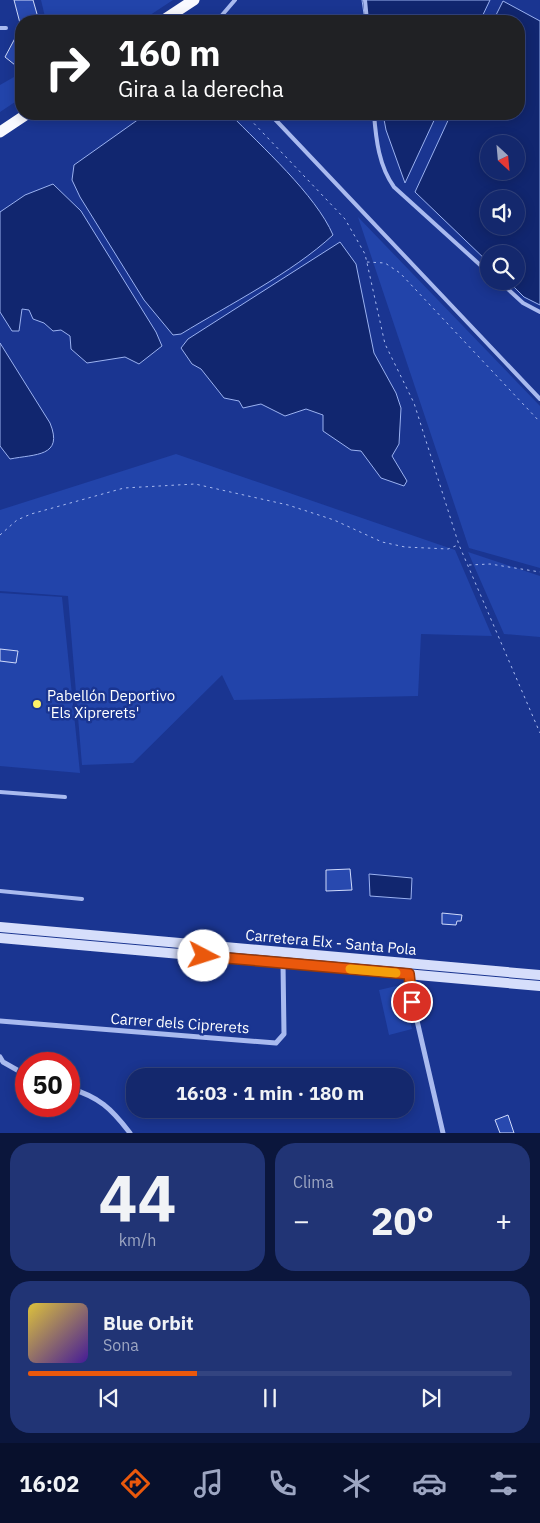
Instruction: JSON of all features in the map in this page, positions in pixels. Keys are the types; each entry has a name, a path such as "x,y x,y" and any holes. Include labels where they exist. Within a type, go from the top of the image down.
{"highway":[{"path":"171,15 192,0"},
{"path":"0,132 17,120"}],"main road":[{"name":"Carretera Elx - Santa Pola","path":"0,927 540,975"},
{"name":"Carretera Elx - Santa Pola","path":"0,938 540,986"}],"street":[{"name":"Carrer dels Ciprerets","path":"0,1021 276,1043 284,1034 283,963"},
{"path":"409,974 410,995 443,1133"},
{"path":"0,1057 4,1062 15,1068"},
{"path":"80,1091 86,1093 112,1110 130,1133"}],"lane":[{"path":"222,15 235,0"},
{"path":"365,0 366,15"},
{"path":"0,28 6,28"},
{"path":"276,120 540,399"},
{"path":"375,120 384,170 394,187 480,264"},
{"path":"508,290 523,303 540,312"},
{"path":"0,792 64,797"},
{"path":"0,891 82,898"}],"path":[{"path":"251,120 345,219 365,254 385,344 414,403 458,545 540,733"},
{"path":"366,262 385,264 400,273 540,422"},
{"path":"0,535 17,520 31,514 124,488 195,484 288,505 334,520 382,542 405,547 448,549 458,545"},
{"path":"467,565 490,564 540,572"}],"shaded area":[{"path":"41,0 173,0 150,15 45,15"},
{"path":"362,0 490,0 483,15 364,15"},
{"path":"503,1 540,21 540,305 524,297 517,290 525,290 525,245 480,245 480,254 415,192 448,120 525,120 525,15 496,15"},
{"path":"15,76 15,102 0,112 0,85"},
{"path":"138,120 236,120 301,188 325,220 333,235 317,249 260,288 181,334 173,335 144,300 80,197 72,180 74,165"},
{"path":"384,120 434,120 405,183"},
{"path":"53,184 81,211 156,332 162,346 139,364 125,357 87,363 71,349 70,336 61,330 53,331 44,323 33,319 29,310 22,309 19,331 12,331 0,312 0,212 25,195"},
{"path":"358,217 540,406 540,568 469,548"},
{"path":"340,242 356,264 374,353 396,393 401,408 399,444 392,456 407,481 404,486 381,478 361,451 351,450 323,431 323,415 306,409 285,416 261,404 243,408 239,401 224,398 201,369 192,364 181,348 188,339"},
{"path":"0,343 50,423 53,442 45,452 10,459 0,446"},
{"path":"176,454 455,550 492,636 421,634 418,696 234,700 222,675 133,763 82,765 68,596 0,591 0,510"},
{"path":"468,552 540,576 540,637 504,634"},
{"name":"Pabellón Deportivo 'Els Xiprerets'","path":"0,593 62,597 80,773 0,766"},
{"path":"369,874 412,878 411,899 370,896"},
{"path":"401,985 412,1029 389,1035 379,990"}],"building":[{"path":"14,0 33,0 37,15 18,15"},
{"path":"15,38 15,65 5,57"},
{"path":"0,649 18,651 16,663 0,661"},
{"path":"350,869 352,890 326,891 326,870"},
{"path":"442,913 462,915 461,921 457,921 456,925 442,924"},
{"path":"508,1115 514,1133 500,1133 495,1120"}],"slow traffic":[{"path":"350,969 396,973"}],"place":[{"name":"Pabellón Deportivo 'Els Xiprerets'","path":"37,704"}],"route":[{"path":"204,956 409,974 408,981 412,1002"}]}
